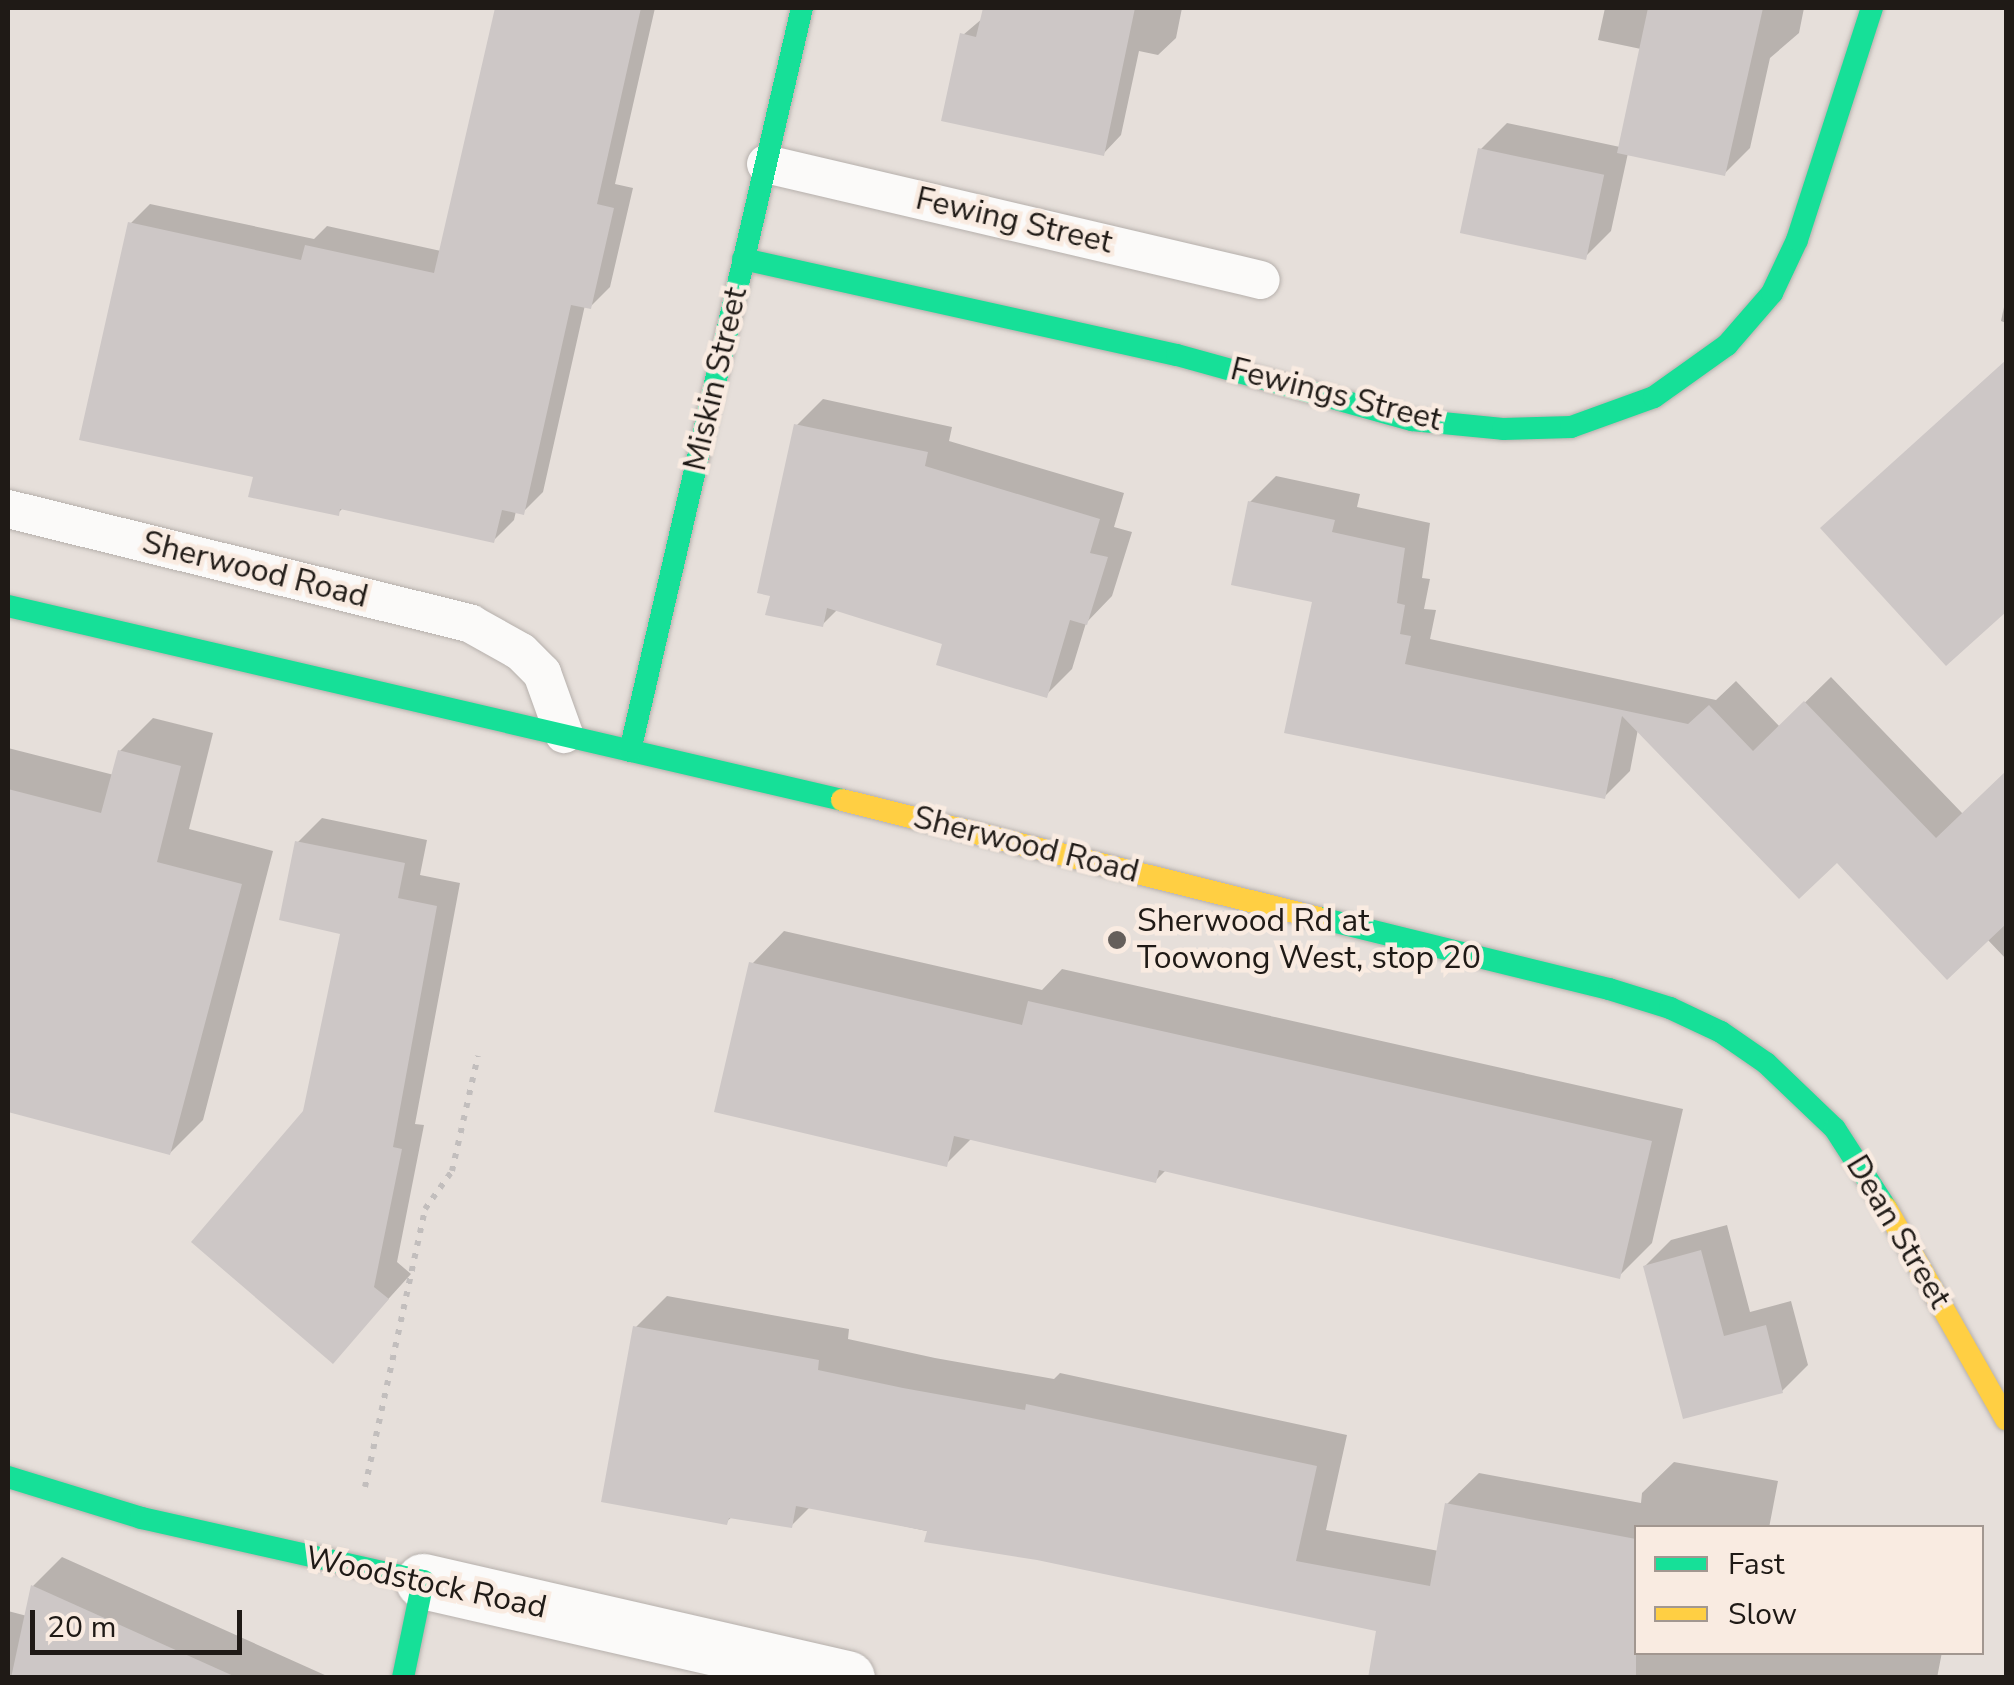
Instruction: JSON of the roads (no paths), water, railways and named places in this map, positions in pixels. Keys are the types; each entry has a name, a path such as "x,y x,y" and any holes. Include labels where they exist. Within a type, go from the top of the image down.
{"street":[{"name":"Miskin Street","path":"630,751 802,8"},
{"name":"Fewings Street","path":"743,260 1177,356 1412,420 1503,429 1570,427 1654,397 1726,345 1772,293 1798,240 1872,8"},
{"name":"Sherwood Road","path":"8,606 564,734 1608,989 1670,1008 1721,1032 1766,1063"},
{"name":"Dean Street","path":"1766,1063 1835,1129 1864,1170 2006,1419"},
{"name":"Woodstock Road","path":"8,1477 158,1522 847,1678"},
{"path":"404,1678 423,1581"}],"lane":[{"name":"Fewing Street","path":"766,164 1261,280"},
{"name":"Sherwood Road","path":"8,508 471,624 521,652 542,673 555,697 564,734"}],"place":[{"name":"Sherwood Rd at Toowong West, stop 20","path":"1117,940"}]}
